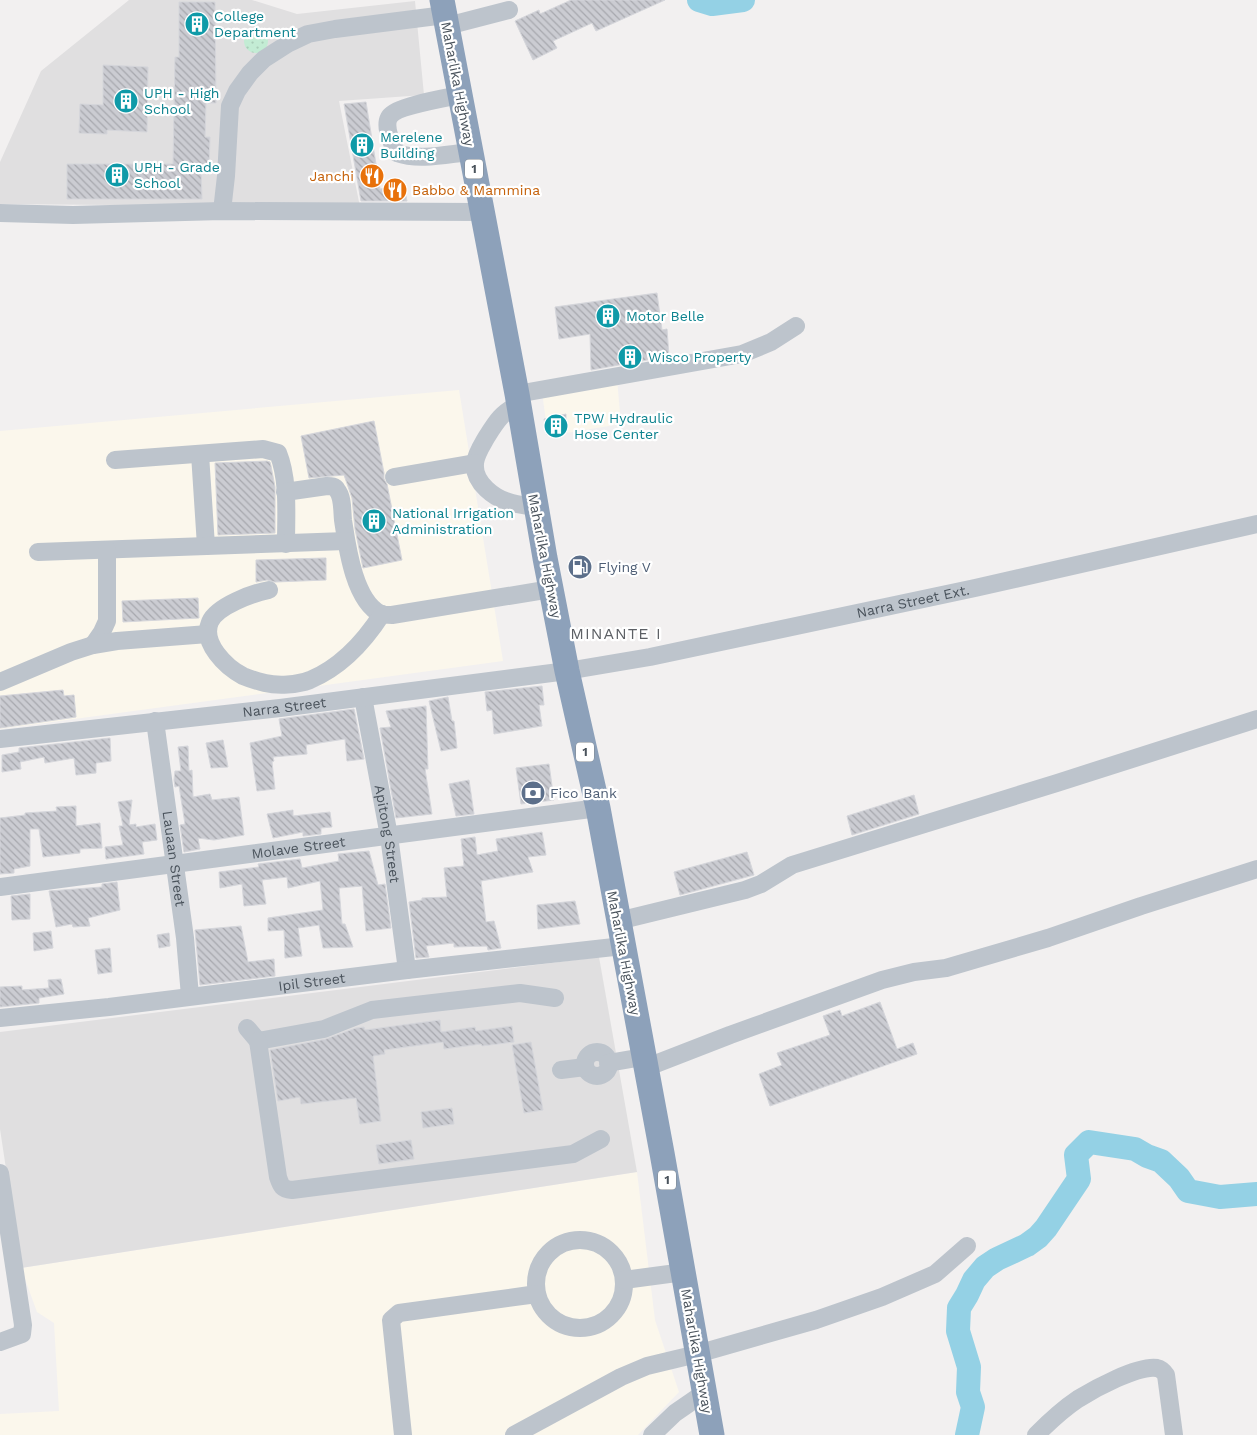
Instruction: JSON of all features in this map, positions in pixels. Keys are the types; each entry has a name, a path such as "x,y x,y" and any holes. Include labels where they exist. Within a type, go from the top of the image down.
{"highway":[{"name":"Maharlika Highway","path":"445,14 518,399 551,589 567,671 598,808 684,1272 708,1414"}],"street":[{"path":"222,211 230,106 237,91 250,73 264,59 289,43 308,34 445,14 509,10"},
{"path":"460,95 406,107 394,112 387,122 389,134 397,153 404,155 470,152"},
{"path":"0,213 73,215 222,211 482,212"},
{"path":"536,507 512,503 488,491 478,476 475,463 481,447 498,420 518,399 742,354 771,342 796,326"},
{"path":"116,460 263,449 278,453 282,464 285,492 286,544"},
{"path":"200,454 206,546"},
{"path":"394,477 475,463"},
{"path":"285,492 327,486 337,488 346,540 356,580 363,596 371,607 382,614 392,615 551,589"},
{"name":"Narra Street Ext.","path":"567,671 650,657 817,622 1257,524"},
{"path":"38,552 286,544 346,540"},
{"path":"93,645 102,632 106,621 107,550"},
{"path":"269,590 256,592 235,601 221,611 210,621 208,634 210,644 216,652 242,676 267,684 298,683 310,680 332,668 369,634 382,614"},
{"path":"0,682 71,652 93,645 117,641 208,634"},
{"name":"Narra Street","path":"0,739 363,697 567,671"},
{"name":"Apitong Street","path":"363,697 389,836 407,970"},
{"path":"618,921 745,890 761,884 792,865 1257,719"},
{"name":"Lauaan Street","path":"155,721 185,938 190,996"},
{"name":"Molave Street","path":"0,887 598,808"},
{"path":"561,1070 585,1067 590,1074 598,1076 606,1071 608,1063 644,1063 730,1035 882,980 914,972 946,968 1039,941 1257,869"},
{"name":"Ipil Street","path":"0,1018 109,1007 407,970 623,946"},
{"path":"555,998 512,993 372,1010 324,1029 252,1034 280,1186 284,1189 292,1190 573,1154 601,1139"},
{"path":"0,1173 23,1325 22,1334 0,1342"},
{"path":"574,1240 592,1242 608,1250 619,1263 624,1280 622,1298 614,1314 599,1324 590,1327 573,1328 556,1322 543,1309 537,1294 537,1275 544,1258 557,1246 574,1240"},
{"path":"514,1435 621,1377 647,1366 697,1354 816,1320 882,1297 935,1274 967,1246"},
{"path":"624,1280 684,1272"},
{"path":"403,1435 391,1320 399,1313 408,1311 537,1294"},
{"path":"1036,1435 1077,1400 1098,1388 1118,1378 1145,1369 1157,1368 1163,1370 1166,1375 1174,1435"},
{"path":"652,1435 674,1413 708,1414"}],"shaded area":[{"path":"129,0 252,0 297,14 415,1 424,95 339,101 360,207 0,204 0,162 41,71"},
{"path":"617,379 621,424 548,436 542,392"},
{"path":"459,390 503,661 0,729 0,431"},
{"path":"599,957 637,1172 21,1268 0,1129 0,1032"},
{"path":"637,1172 655,1320 679,1392 638,1435 0,1435 0,1414 59,1411 54,1323 37,1312 21,1268"}],"green space":[{"path":"256,29 264,33 268,41 264,49 256,53 248,49 244,41 248,33"}],"building":[{"path":"571,0 665,0 596,31 592,23 553,41 557,48 533,60 515,21 539,10 540,14"},
{"path":"179,2 215,2 216,103 206,103 205,137 210,137 209,168 201,168 202,199 67,199 67,164 173,164 175,57 179,57"},
{"name":"UPH - High School","path":"103,65 148,67 147,132 107,130 107,134 79,133 80,104 103,105"},
{"name":"Merelene Building","path":"366,102 380,189 404,186 407,201 361,201 344,104"},
{"path":"657,293 662,330 667,329 669,356 591,370 590,334 559,339 555,307"},
{"name":"TPW Hydraulic Hose Center","path":"566,414 566,433 547,435 544,419"},
{"name":"National Irrigation Administration","path":"374,421 384,479 387,484 402,560 363,568 355,529 352,498 344,475 309,478 301,436"},
{"path":"270,462 275,487 275,533 218,535 215,463"},
{"path":"326,558 326,580 275,582 267,580 256,582 256,560"},
{"path":"198,598 199,618 123,622 122,601"},
{"path":"542,686 544,705 539,705 542,726 494,734 492,710 487,711 485,692"},
{"path":"63,690 64,696 74,695 76,717 0,728 0,696"},
{"path":"448,697 452,721 454,721 457,748 441,751 429,701"},
{"path":"426,706 428,769 425,769 432,814 396,818 380,728 391,727 386,711"},
{"path":"354,709 364,759 347,761 345,739 306,745 307,754 273,757 275,789 257,791 250,743 282,736 279,719"},
{"path":"110,738 111,761 96,763 96,773 76,775 74,758 45,763 44,757 20,762 21,769 2,772 2,755 19,752 19,748"},
{"path":"223,740 228,767 211,768 206,743"},
{"path":"188,746 189,771 192,770 193,797 210,794 212,800 239,797 244,835 214,840 198,838 200,849 184,852 180,825 185,824 179,786 175,787 174,780 175,771 181,771 178,747"},
{"path":"549,764 554,800 521,804 516,768"},
{"path":"469,780 474,814 456,816 449,784"},
{"path":"914,795 919,814 852,835 847,816"},
{"path":"132,800 129,825 136,824 136,827 155,824 157,840 142,842 144,854 106,859 105,847 123,845 119,826 123,826 118,802"},
{"path":"76,806 76,826 100,823 102,848 80,849 80,853 43,857 39,829 30,829 30,866 14,869 14,873 0,874 0,818 25,815 25,813 57,811 56,807"},
{"path":"293,810 293,816 330,812 332,827 321,828 321,834 303,836 303,832 273,838 267,814"},
{"path":"542,832 546,855 528,857 533,872 481,881 486,922 494,921 501,948 488,950 487,946 454,947 454,943 426,946 429,957 416,958 409,902 422,900 422,898 447,897 444,868 464,866 461,839 475,837 477,855 498,851 496,839"},
{"path":"369,851 378,885 385,884 391,928 366,931 362,886 339,888 342,924 345,924 353,947 323,948 319,925 298,928 302,956 285,958 284,930 268,931 268,918 323,910 320,881 288,888 287,877 262,880 266,904 244,906 242,884 220,888 219,872 259,867 258,864 300,859 302,868 339,861 338,854"},
{"path":"747,852 754,875 680,895 674,872"},
{"path":"117,882 120,910 88,918 90,926 73,927 72,924 56,927 49,891 102,887 102,884"},
{"path":"30,894 30,919 12,920 11,896"},
{"path":"575,901 580,924 538,929 537,905"},
{"path":"241,926 248,962 274,959 275,976 200,985 195,930"},
{"path":"51,931 53,948 34,951 33,933"},
{"path":"169,933 170,946 159,948 157,935"},
{"path":"110,948 112,972 98,974 95,950"},
{"path":"61,979 64,994 39,998 39,1003 0,1007 0,987 22,986 22,990 49,988 48,980"},
{"path":"880,1002 897,1049 913,1043 917,1054 770,1106 759,1074 782,1065 777,1053 830,1035 823,1016 840,1010 842,1016"},
{"path":"440,1020 441,1032 475,1027 476,1031 512,1026 514,1042 444,1049 443,1042 384,1050 385,1054 373,1056 381,1121 360,1124 356,1098 301,1104 300,1097 278,1101 270,1050 326,1039 356,1028 364,1027 365,1030"},
{"path":"531,1042 543,1110 524,1113 512,1045"},
{"path":"452,1108 454,1124 423,1128 421,1112"},
{"path":"411,1140 414,1159 379,1164 376,1145"}],"waterway":[{"path":"699,0 712,4 743,0"},
{"path":"967,1435 973,1407 968,1392 969,1367 958,1331 959,1308 974,1280 985,1267 997,1259 1027,1245 1046,1228 1079,1179 1076,1155 1089,1142 1135,1149 1161,1161 1179,1178 1188,1191 1220,1197 1257,1194"}],"place":[{"name":"College Department","path":"197,24"},
{"name":"UPH - High School","path":"126,101"},
{"name":"Merelene Building","path":"362,145"},
{"name":"UPH - Grade School","path":"117,175"},
{"name":"Janchi","path":"372,176"},
{"name":"Babbo & Mammina","path":"395,190"},
{"name":"Motor Belle","path":"608,316"},
{"name":"Wisco Property","path":"630,357"},
{"name":"TPW Hydraulic Hose Center","path":"556,426"},
{"name":"National Irrigation Administration","path":"374,521"},
{"name":"Flying V","path":"580,567"},
{"name":"Fico Bank","path":"533,793"}],"district":[{"name":"MINANTE I","path":"616,633"}]}
